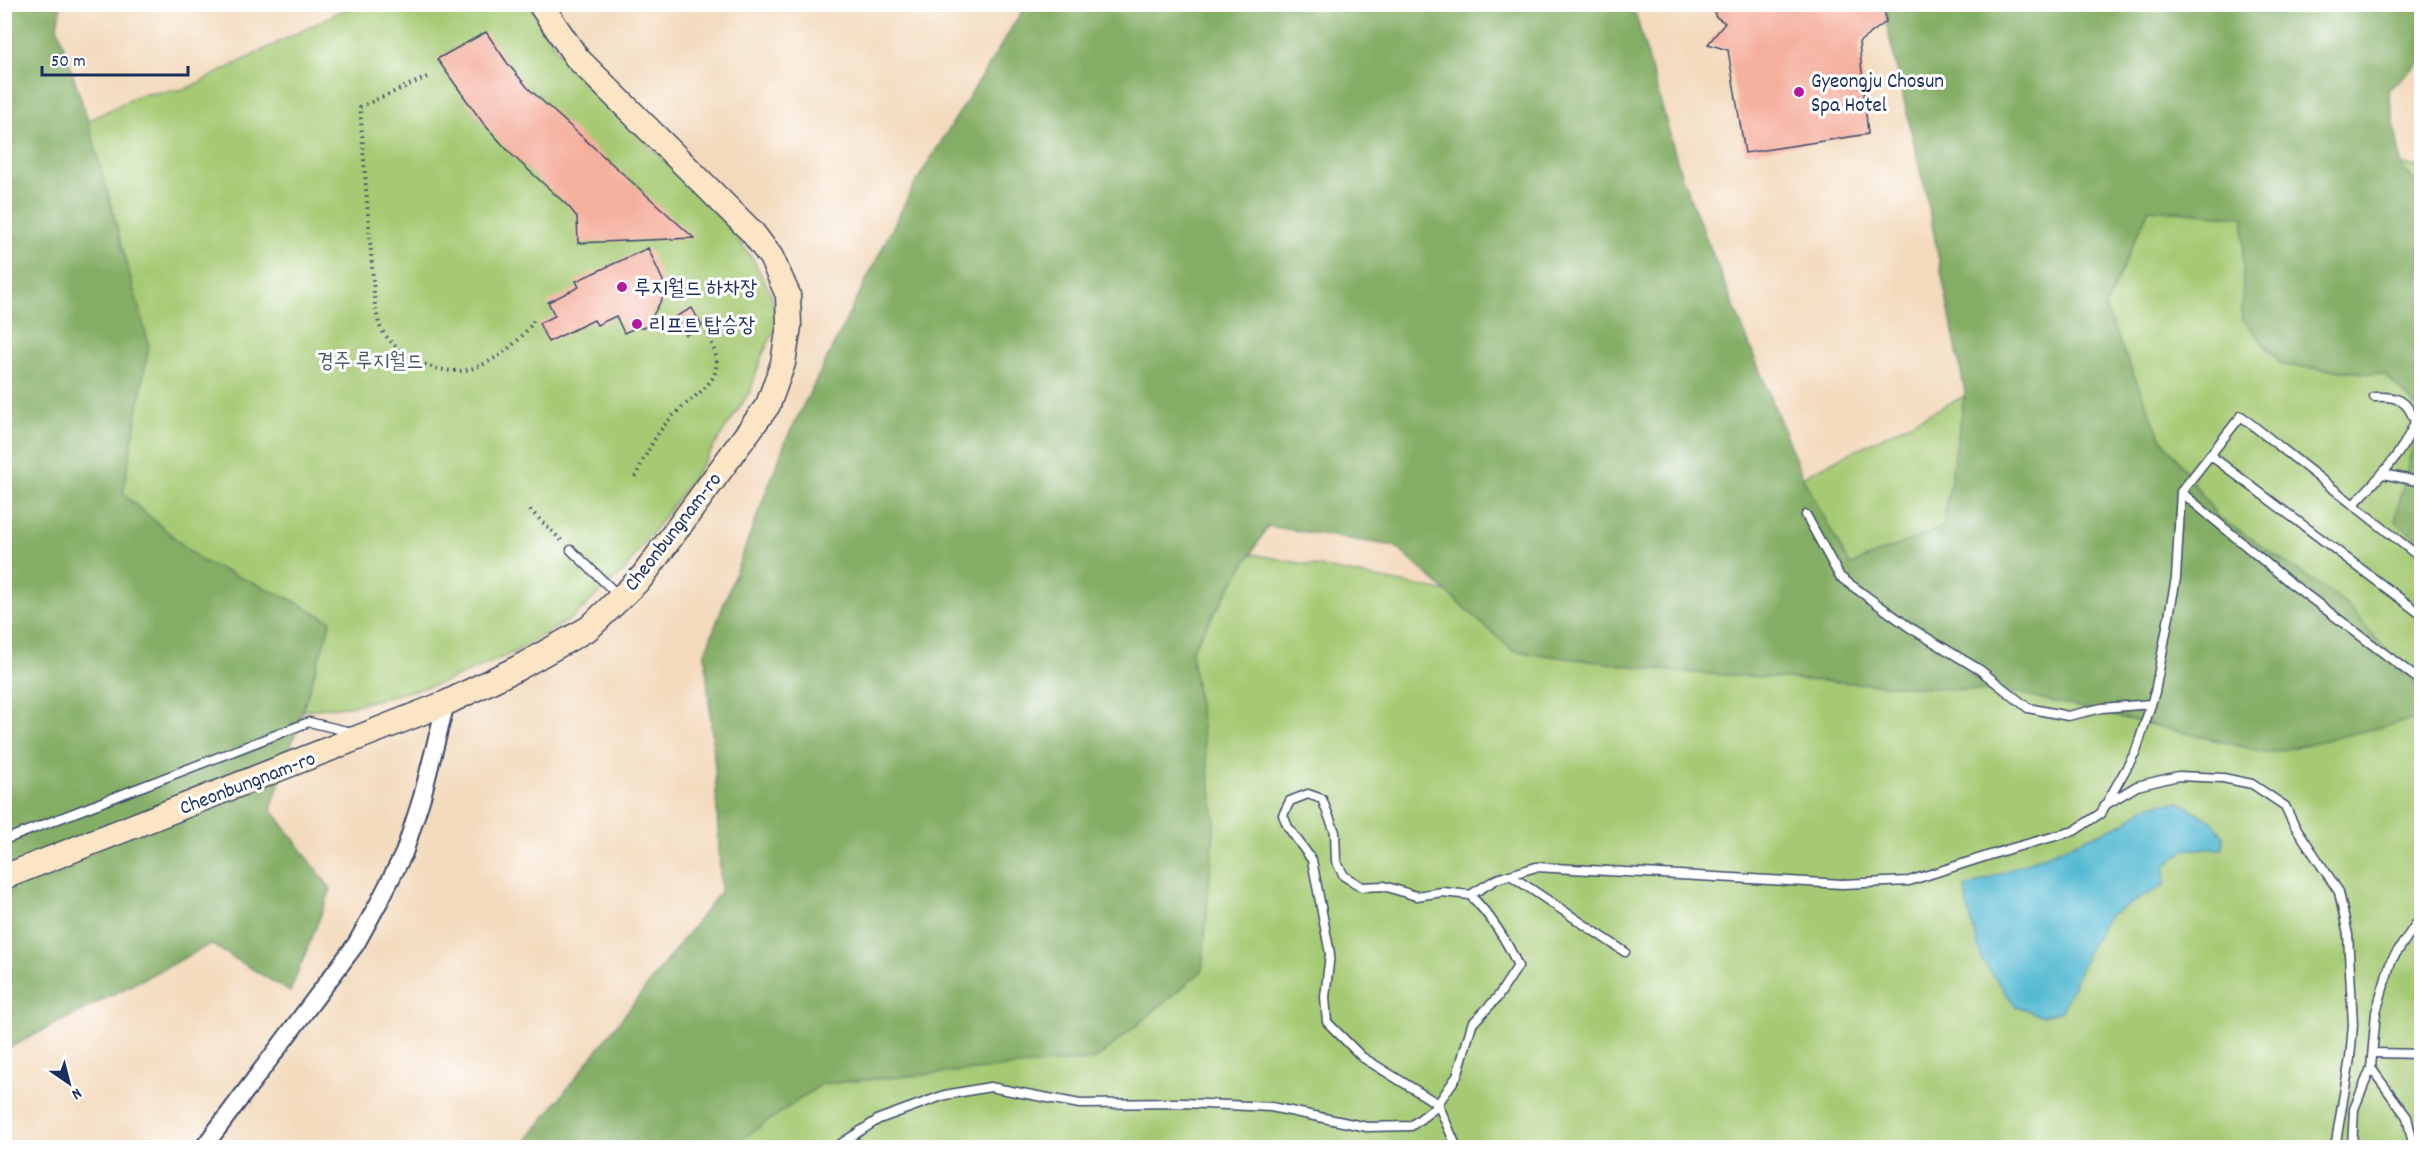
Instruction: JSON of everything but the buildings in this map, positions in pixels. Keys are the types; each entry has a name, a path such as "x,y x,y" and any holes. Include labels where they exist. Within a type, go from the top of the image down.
{"main road":[{"name":"Cheonbungnam-ro","path":"4,877 446,703 518,668 589,628 642,577 768,405 783,363 789,326 788,295 771,257 752,232 577,58 540,4"}],"street":[{"path":"203,1148 356,944 379,902 404,853 422,797 446,703"}],"lane":[{"path":"2353,505 2383,474 2405,446 2415,422 2410,407 2393,396 2374,397"},
{"path":"1457,1148 1438,1104 1362,1057 1328,1022 1325,997 1330,954 1312,860 1288,827 1283,815 1290,801 1308,794 1322,799 1335,832 1336,861 1344,876 1362,887 1384,886 1416,896 1443,892 1470,895 1497,879 1536,867 1842,884 1909,881 2074,831 2101,813 2136,751 2151,704 2176,578 2181,492 2241,416 2421,559"},
{"path":"2210,455 2421,615"},
{"path":"2383,474 2421,482"},
{"path":"2181,492 2288,581 2421,682"},
{"path":"1806,515 1840,577 1909,627 1980,670 2028,708 2068,716 2102,708 2151,704"},
{"path":"571,550 621,597"},
{"path":"4,840 309,722 367,735"},
{"path":"2105,806 2137,786 2178,776 2223,778 2252,784 2284,806 2339,892 2348,935 2353,1025 2350,1058 2335,1148"},
{"path":"1510,875 1626,952"},
{"path":"834,1148 879,1119 945,1095 990,1087 1080,1104 1271,1107 1367,1127 1412,1126 1438,1104 1457,1076 1472,1024 1497,998 1518,966 1506,941 1485,910 1470,895"},
{"path":"2352,1148 2354,1108 2371,1068 2376,1012 2391,961 2421,915"},
{"path":"2373,1053 2421,1054"},
{"path":"2371,1068 2407,1117 2414,1148"}],"path":[{"path":"427,77 360,107 375,306 381,328 398,350 425,365 456,371 484,364 510,348 527,333 534,320"},
{"path":"635,477 658,433 670,418 700,393 714,377 717,359 708,333"},
{"path":"530,510 571,550"}],"green space":[{"path":"5,5 61,5 57,26 88,121 149,345 123,494 202,561 288,598 331,621 271,809 331,889 290,992 211,944 5,1050"},
{"name":"경주 루지월드","path":"353,5 530,5 566,64 706,201 754,261 772,296 777,325 761,358 751,390 697,472 624,571 571,619 513,653 439,684 355,705 305,710 5,820 88,121 139,95 186,89"},
{"path":"1026,5 1633,5 1682,178 1803,478 1850,565 1943,527 1965,392 1926,194 1886,22 1888,5 2421,5 2421,62 2388,90 2402,168 2421,188 2421,411 2385,375 2282,365 2242,318 2244,217 2149,209 2105,308 2159,434 2217,516 2346,603 2421,691 2421,718 2269,753 2018,693 1678,672 1513,651 1395,546 1268,526 1191,651 1215,818 1202,971 1096,1059 822,1084 730,1147 521,1148 721,891 715,769 705,653 786,440 913,187"},
{"path":"2116,131 2421,167 2421,1147 535,1148 1098,524 1536,609 2013,372"},
{"path":"2421,411 2421,541 2395,521"}],"water":[{"path":"2179,802 2212,821 2223,835 2223,849 2186,849 2165,866 2165,885 2108,916 2088,951 2062,1011 2043,1016 2016,1006 1982,961 1965,888 2122,824 2151,804"}],"place":[{"name":"Gyeongju Chosun Spa Hotel","path":"1799,92"},
{"name":"루지월드 하차장","path":"622,287"},
{"name":"리프트 탑승장","path":"637,324"}]}
